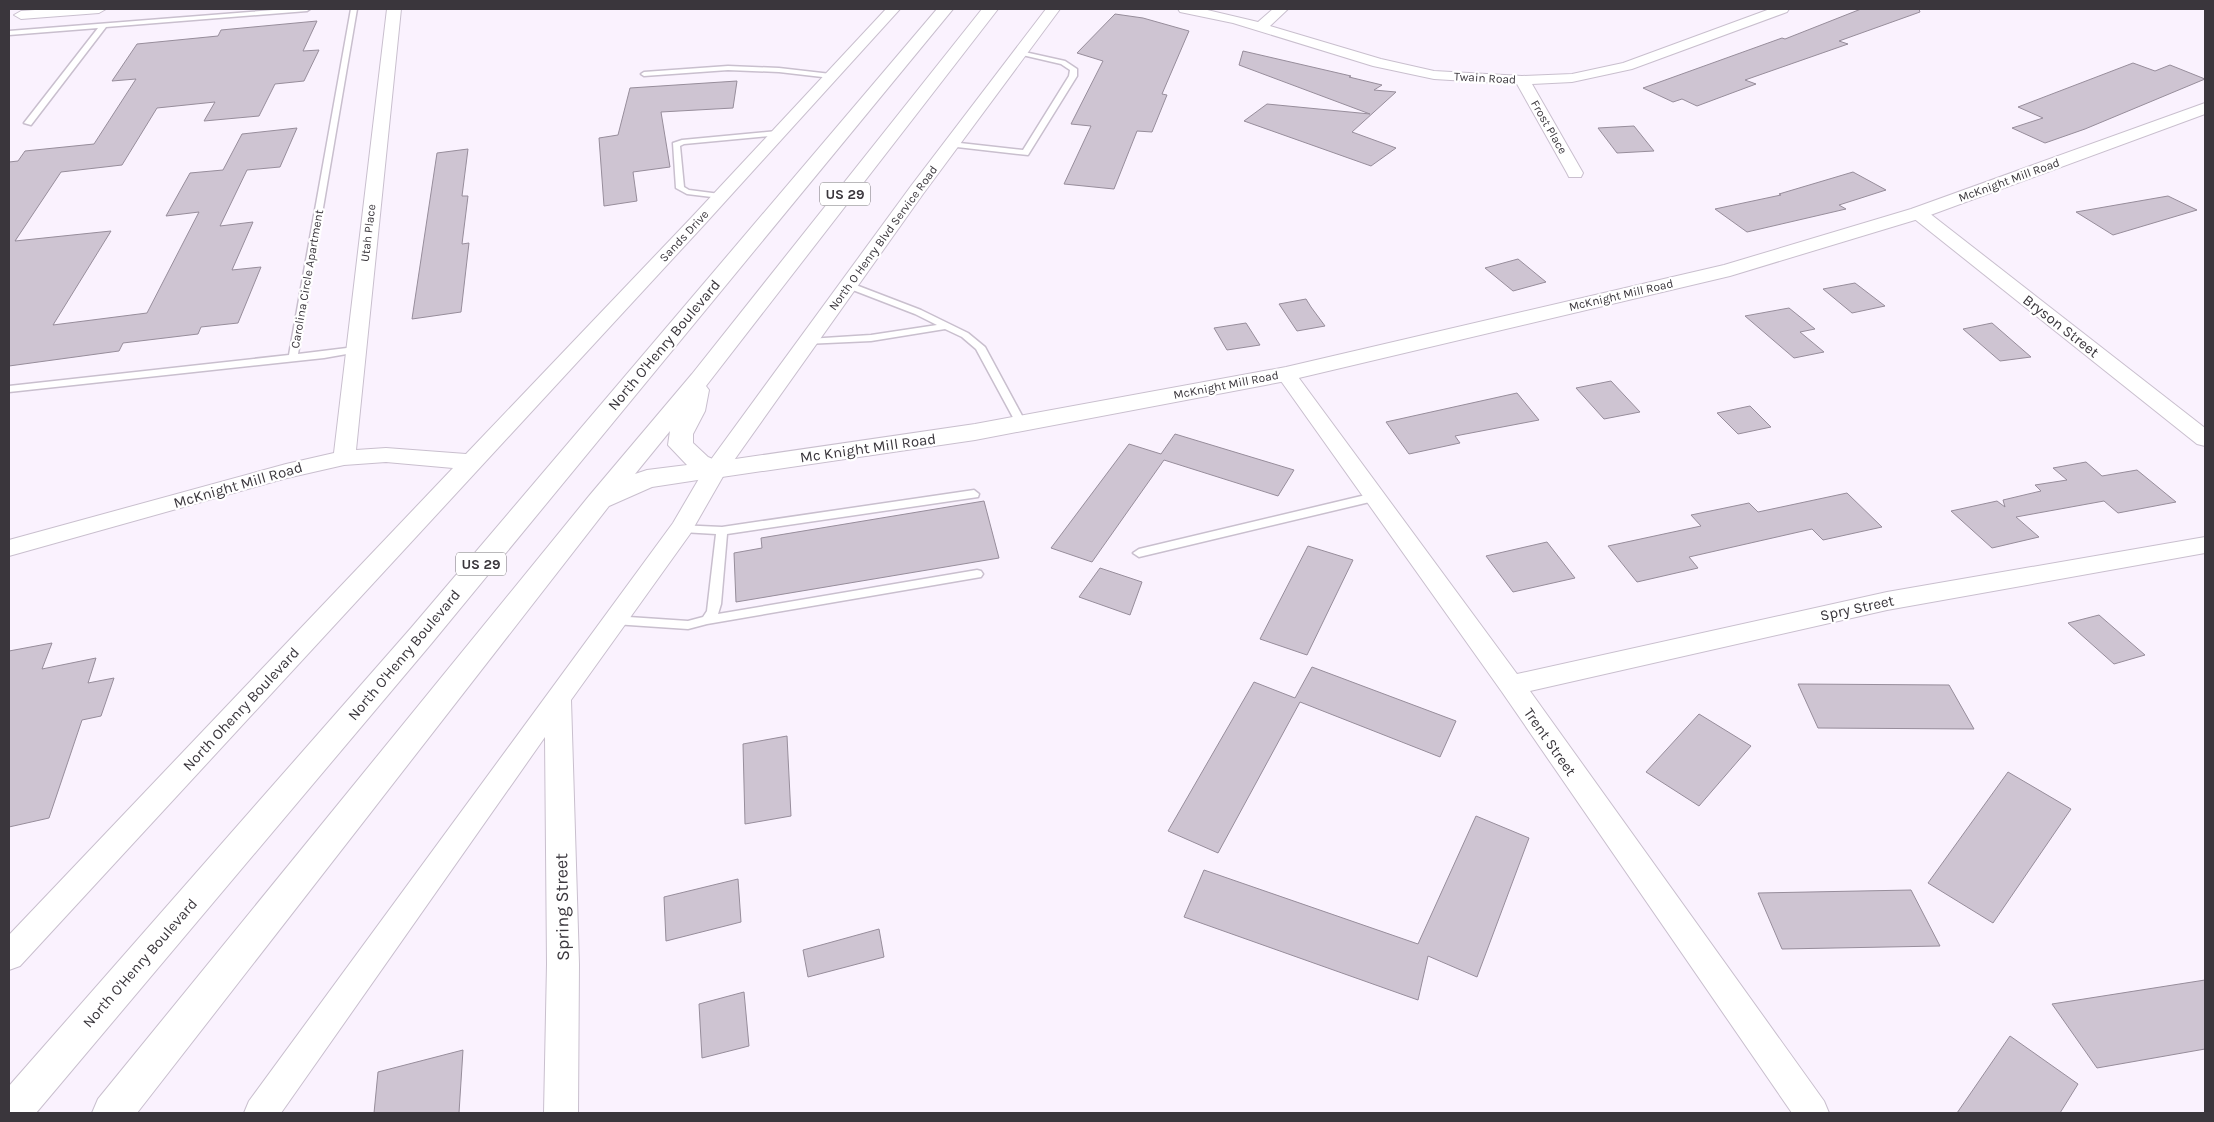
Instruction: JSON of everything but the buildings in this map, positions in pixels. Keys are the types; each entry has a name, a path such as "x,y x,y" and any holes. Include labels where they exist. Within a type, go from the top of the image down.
{"main road":[{"name":"North O'Henry Boulevard","path":"11,1113 421,636 945,9"},
{"name":"US 29","path":"112,1113 598,502 700,379 990,9"},
{"name":"McKnight Mill Road","path":"1021,424 1286,374 1730,270 1918,213 2205,108"},
{"path":"700,379 693,411 681,434 681,445 699,462 716,470"},
{"name":"Mc Knight Mill Road","path":"598,502 646,479 1021,424"}],"street":[{"path":"21,15 99,9"},
{"name":"Utah Place","path":"344,458 394,9"},
{"name":"Sands Drive","path":"473,462 893,9"},
{"name":"North O Henry Blvd Service Road","path":"716,470 951,144 1053,9"},
{"name":"Twain Road","path":"1185,9 1236,20 1378,63 1434,75 1522,80 1572,78 1627,66 1782,9"},
{"path":"1260,28 1281,9"},
{"name":"Frost Place","path":"1522,80 1575,173"},
{"name":"Bryson Street","path":"1918,213 2205,439"},
{"name":"Trent Street","path":"1286,374 1511,686 1812,1113"},
{"name":"McKnight Mill Road","path":"9,548 286,471 344,458 386,456 473,462"},
{"name":"North Ohenry Boulevard","path":"9,956 473,462"},
{"path":"261,1113 682,528 716,470"},
{"name":"Spry Street","path":"1511,686 1887,601 2205,545"},
{"name":"Spring Street","path":"558,700 563,964 561,1113"}],"lane":[{"path":"9,33 307,9"},
{"name":"Carolina Circle Apartment","path":"9,389 293,357 354,9"},
{"path":"28,123 104,26"},
{"path":"951,144 1025,153 1073,76 1074,69 1063,62 1020,54"},
{"path":"644,74 728,68 779,70 830,76"},
{"path":"720,196 687,192 680,188 676,145 682,142 777,133"},
{"path":"848,285 918,312 965,335 980,347 1021,424"},
{"path":"808,342 871,338 947,326"},
{"path":"293,357 355,350"},
{"path":"682,528 722,531 974,494"},
{"path":"1139,553 1374,497"},
{"path":"707,620 713,612 715,604 722,531"},
{"path":"614,620 688,625 707,620 977,574"}]}
